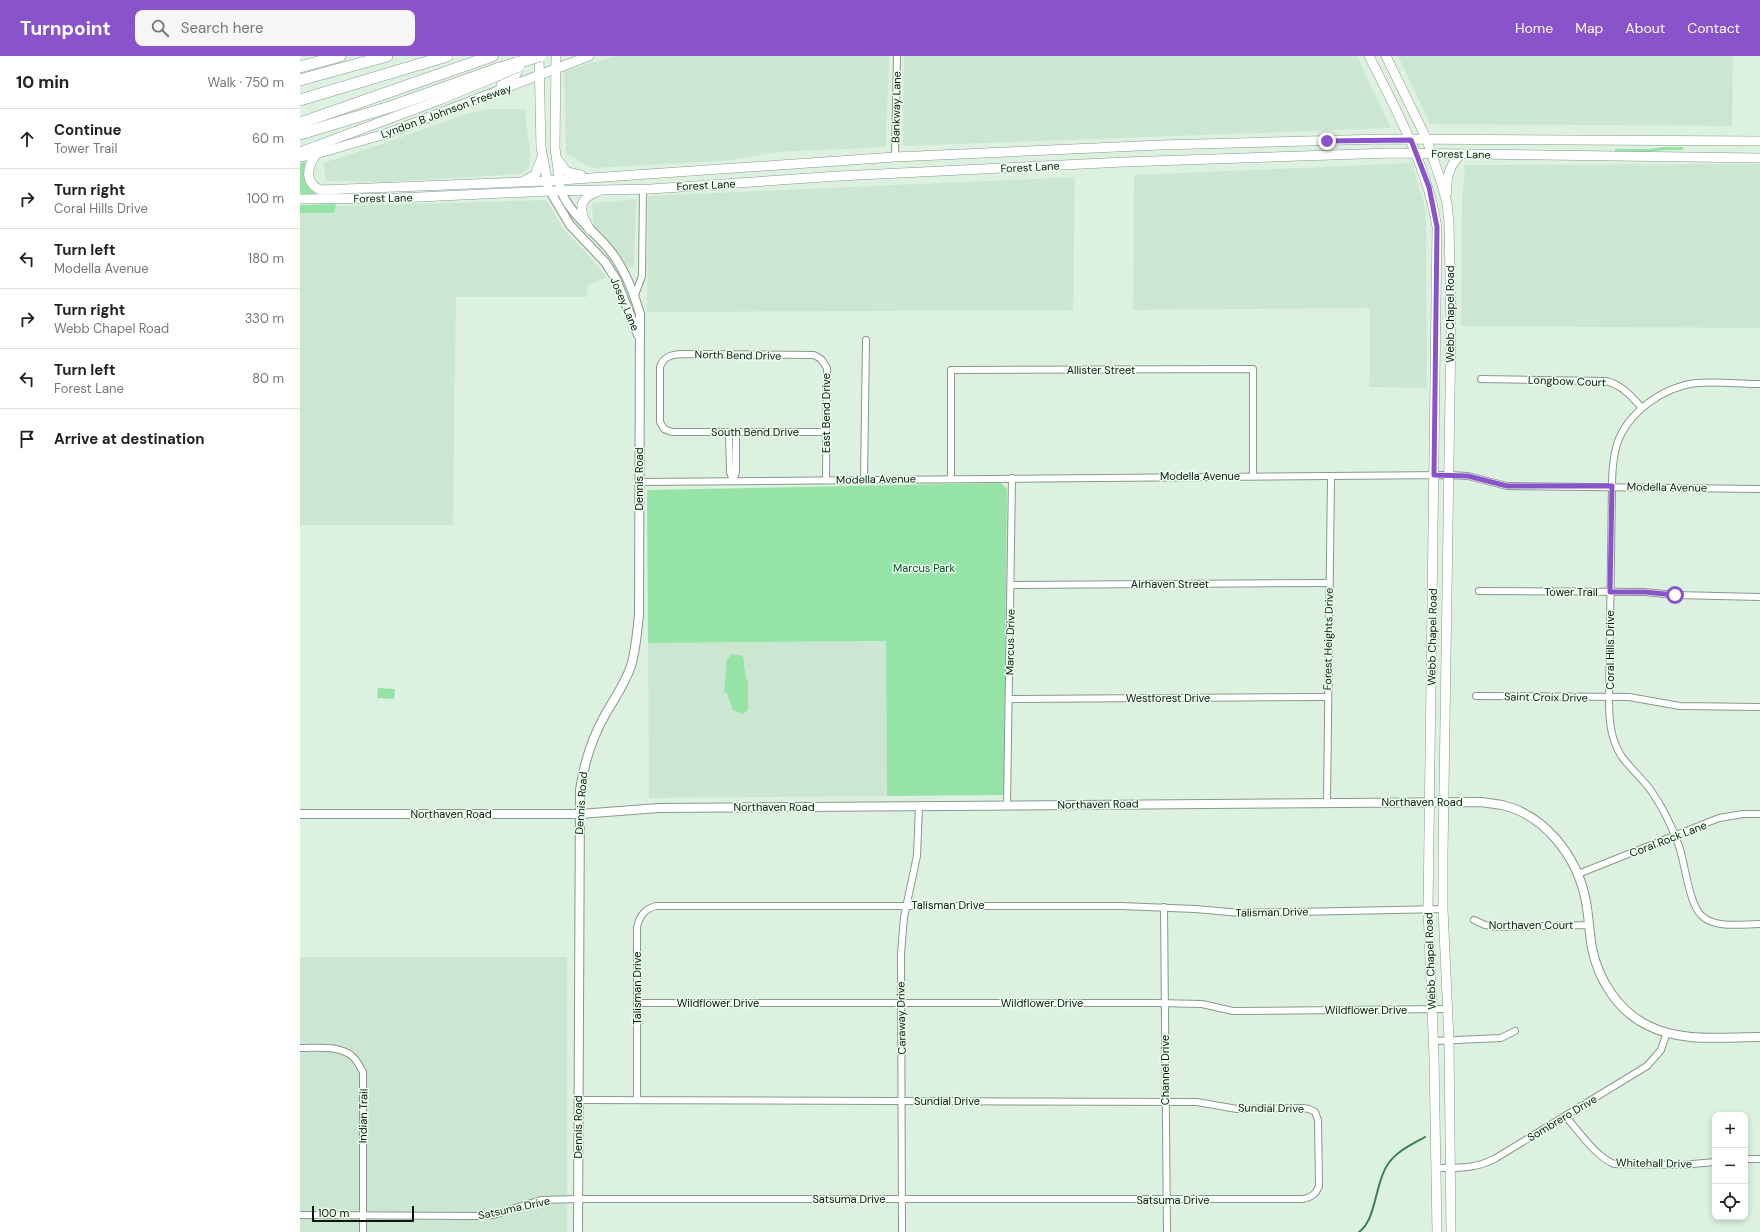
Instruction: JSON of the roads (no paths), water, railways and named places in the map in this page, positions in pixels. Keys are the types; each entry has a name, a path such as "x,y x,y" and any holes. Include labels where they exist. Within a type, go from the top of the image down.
{"highway":[{"path":"300,67 340,56"},
{"path":"300,84 387,56"},
{"path":"300,100 447,56"},
{"path":"300,123 492,56"},
{"path":"300,134 500,71 539,56"},
{"path":"300,80 347,68"}],"main road":[{"path":"484,97 493,88 515,77 519,70 518,56"},
{"name":"Josey Lane","path":"539,56 538,76 542,156 550,191"},
{"path":"300,152 442,99 500,71 544,56"},
{"name":"Josey Lane","path":"556,56 556,157 561,191"},
{"name":"Lyndon B Johnson Freeway","path":"300,157 316,154 385,134 589,56"},
{"name":"Webb Chapel Road","path":"1369,56 1417,153 1429,187 1437,227 1428,909 1434,1041 1437,1232"},
{"name":"Webb Chapel Road","path":"1386,56 1427,140 1447,203 1449,223 1451,327 1443,909 1449,1040 1451,1232"},
{"name":"Forest Lane","path":"300,200 339,195 895,157 1058,150 1241,143 1411,140 1760,141"},
{"path":"1521,141 1521,155"},
{"path":"1604,141 1604,157"},
{"path":"1699,158 1700,141"},
{"path":"1241,143 1242,158"},
{"path":"1161,146 1161,161"},
{"path":"1058,150 1059,166"},
{"name":"Forest Lane","path":"339,195 436,197 550,191 643,189 896,173 1161,161 1417,153 1604,157 1760,158"},
{"path":"316,154 308,167 311,183 320,190 339,195"},
{"path":"1447,203 1448,176 1451,166 1462,154"},
{"path":"522,182 535,175 542,156"},
{"path":"556,157 567,172 596,178"},
{"path":"895,157 896,173"},
{"path":"775,165 776,180"},
{"path":"676,173 676,187"},
{"path":"590,230 583,217 581,210 582,204 587,197 602,190"},
{"path":"1437,260 1450,258"}],"street":[{"name":"Bankway Lane","path":"895,157 897,56"},
{"path":"635,296 642,276 643,189"},
{"name":"Josey Lane","path":"550,191 570,225 597,253 609,269 624,296 631,320 640,338"},
{"name":"Josey Lane","path":"561,191 572,210 607,247 618,262 635,296 640,314 640,338"},
{"path":"609,269 618,262"},
{"name":"Dennis Road","path":"578,1232 580,790 587,754 604,716 623,685 631,666 637,639 639,615 640,338"},
{"path":"864,479 866,340"},
{"name":"North Bend Drive","path":"666,357 681,354 810,355"},
{"name":"East Bend Drive","path":"810,355 814,355 821,359 827,368 825,432 826,480"},
{"name":"South Bend Drive","path":"666,357 660,367 660,422 662,427 667,431 825,432"},
{"name":"Allister Street","path":"951,478 951,370 1253,369 1253,476"},
{"name":"Longbow Court","path":"1481,379 1606,381 1616,383 1623,388 1642,408"},
{"name":"Coral Hills Drive","path":"1760,384 1695,383 1671,389 1642,408 1633,418 1618,442 1613,462 1612,486 1609,698 1609,717 1615,743 1622,757 1652,792 1664,812 1684,859 1694,905 1701,915 1710,921 1717,923 1760,924"},
{"path":"732,432 730,472 733,481"},
{"name":"Modella Avenue","path":"639,482 951,478 1448,475 1468,476 1507,486 1612,486 1760,489"},
{"name":"Forest Heights Drive","path":"1327,802 1327,697 1331,476"},
{"name":"Marcus Drive","path":"1007,805 1010,699 1012,478"},
{"name":"Airhaven Street","path":"1011,586 1329,583"},
{"name":"Tower Trail","path":"1479,591 1645,592 1675,595 1760,596"},
{"name":"Saint Croix Drive","path":"1476,696 1643,699 1680,706 1760,707"},
{"name":"Westforest Drive","path":"1010,699 1327,697"},
{"name":"Northaven Road","path":"300,814 580,814 659,808 1481,802 1503,806 1519,812 1537,822 1550,832 1564,848 1578,874 1585,896 1596,966 1612,994 1629,1013 1646,1025 1692,1038 1760,1037"},
{"name":"Caraway Drive","path":"902,1232 902,934 917,856 920,806"},
{"name":"Coral Rock Lane","path":"1578,874 1719,818 1743,814 1760,814"},
{"name":"Talisman Drive","path":"637,1100 637,927 639,917 650,908 664,906 907,905 1164,907 1240,914 1443,909"},
{"name":"Channel Drive","path":"1164,907 1167,1232"},
{"name":"Northaven Court","path":"1474,920 1485,925 1496,927 1590,925"},
{"name":"Wildflower Drive","path":"637,1003 1202,1004 1233,1010 1447,1009"},
{"path":"1434,1041 1501,1038 1515,1031"},
{"name":"Sombrero Drive","path":"1436,1168 1468,1168 1483,1164 1565,1116 1647,1066 1661,1050 1667,1032"},
{"name":"Indian Trail","path":"300,1048 332,1049 345,1052 354,1057 363,1072 363,1232"},
{"name":"Sundial Drive","path":"578,1100 1197,1102 1237,1108 1303,1108 1315,1112"},
{"name":"Satsuma Drive","path":"300,1215 493,1215 541,1200 578,1199 1303,1199 1311,1197 1319,1186 1318,1120 1315,1112"},
{"name":"Whitehall Drive","path":"1565,1116 1599,1154 1614,1164 1682,1165 1712,1162"},
{"path":"1748,1159 1760,1159"}],"waterway":[{"path":"1359,1232 1365,1226 1373,1209 1381,1180 1388,1164 1400,1152 1425,1137"}],"park label":[{"name":"Marcus Park","path":"924,568"}]}
